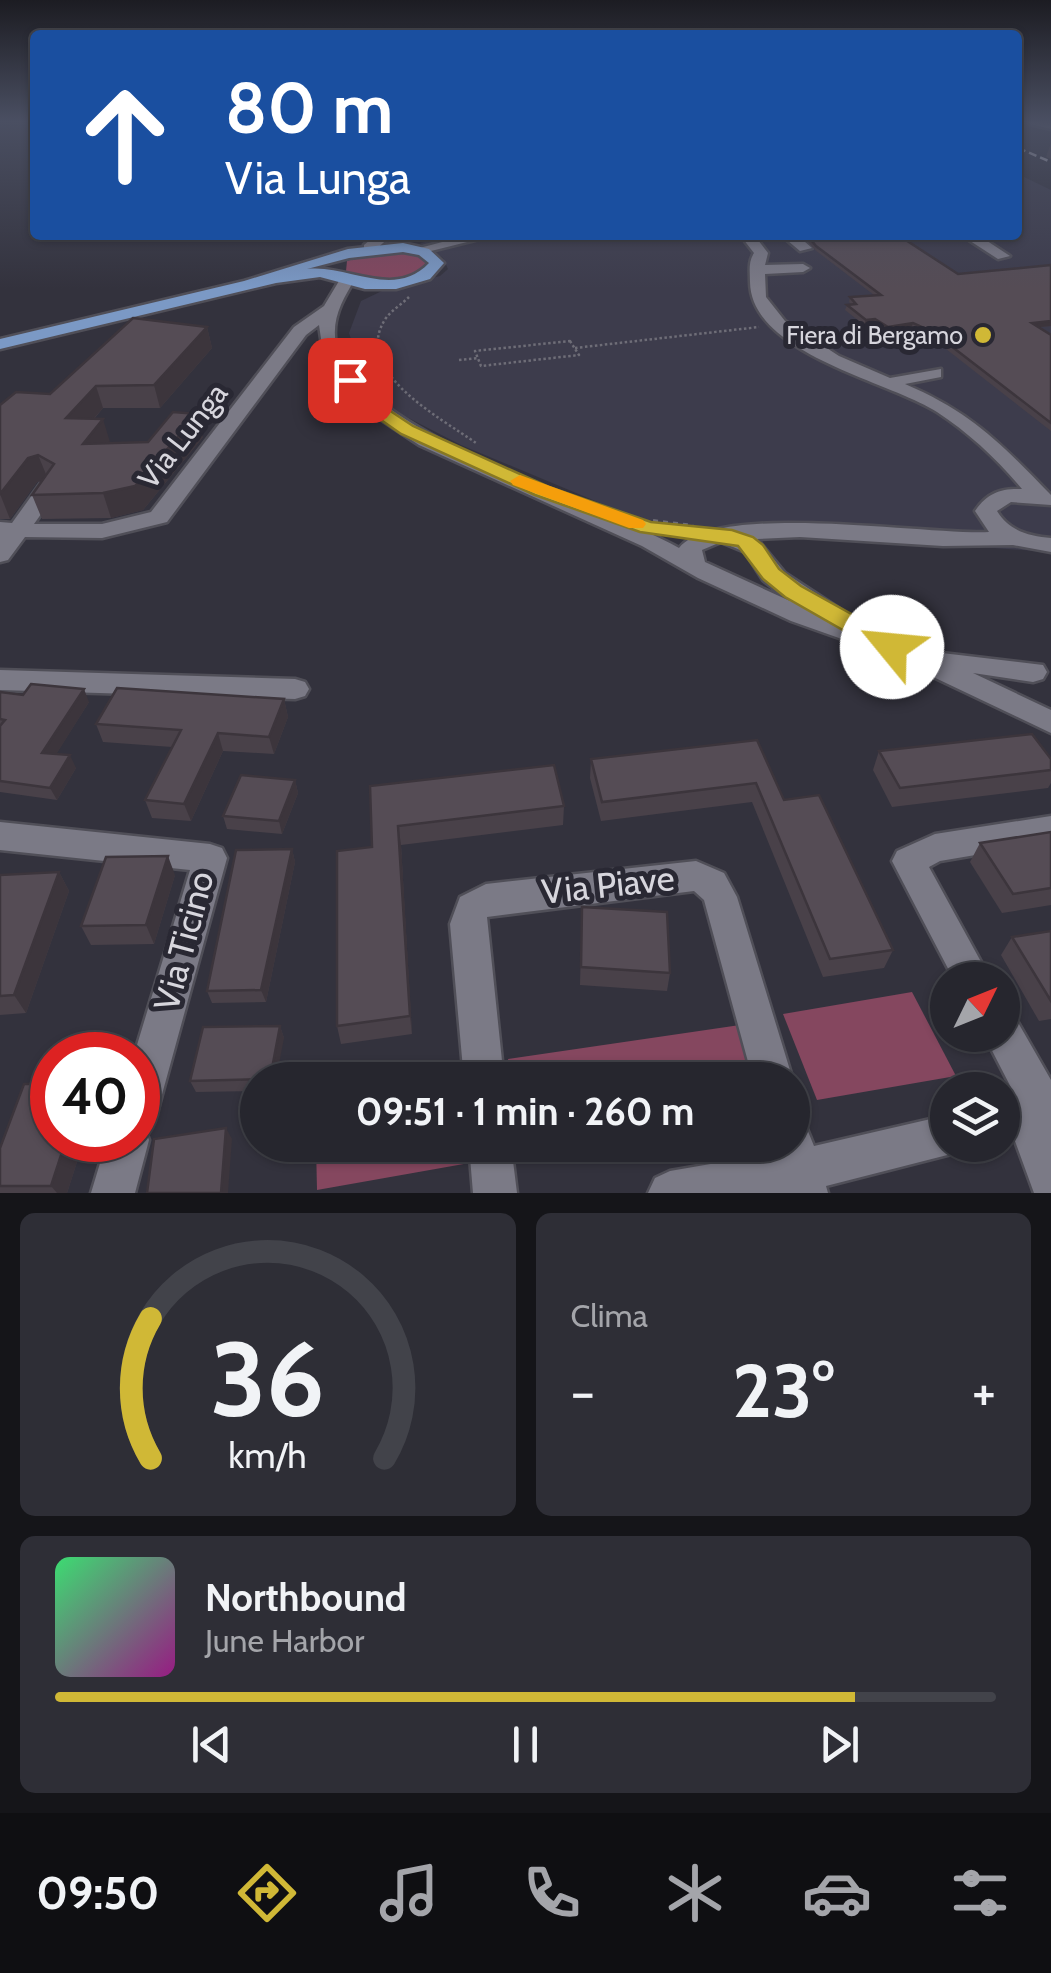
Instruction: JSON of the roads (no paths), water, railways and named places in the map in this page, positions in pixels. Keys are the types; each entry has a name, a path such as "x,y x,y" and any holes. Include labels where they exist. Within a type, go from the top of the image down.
{"main road":[{"path":"0,344 309,272 341,270 382,284 425,276 434,270 436,259 409,244 369,248 341,270"}],"street":[{"path":"369,248 379,240"},
{"path":"409,244 444,240"},
{"path":"436,259 485,240"},
{"path":"750,240 762,253 757,270 758,297 779,325 821,354 942,407 1015,467 1047,501"},
{"path":"795,240 805,248"},
{"path":"976,240 1003,256"},
{"path":"757,270 803,268"},
{"name":"Via Lunga","path":"10,529 108,529 137,526 159,517 321,320 341,270"},
{"path":"350,380 341,328 343,312 356,294 382,284"},
{"path":"321,320 331,358 380,412 407,430 800,616 895,648 1042,671"},
{"path":"896,386 898,380 935,373"},
{"path":"987,516 987,506 1003,496 1015,467"},
{"path":"0,555 10,529 48,489"},
{"path":"542,491 648,528 711,533 778,529 944,540 1014,538 1051,545"},
{"path":"1003,496 1047,501"},
{"path":"987,516 1014,538"},
{"path":"944,540 962,536 987,516"},
{"path":"716,576 750,574 760,558 796,531"},
{"path":"711,533 746,542 793,592 974,688 1049,721"},
{"path":"692,562 690,549 711,533"},
{"path":"974,688 1042,671"},
{"path":"1042,671 1025,693 1049,721"},
{"path":"0,680 295,690"},
{"path":"963,962 908,860 935,848 1051,829"},
{"name":"Via Ticino","path":"2,840 210,858 160,1032"},
{"name":"Via Piave","path":"482,1062 468,924 472,908 486,898 696,876 712,883 720,897 769,1062"},
{"path":"1009,1052 1051,1182"},
{"path":"670,1193 930,1140"},
{"path":"113,1193 122,1162"},
{"path":"492,1162 495,1193"}],"place":[{"name":"Fiera di Bergamo","path":"983,335"}]}
